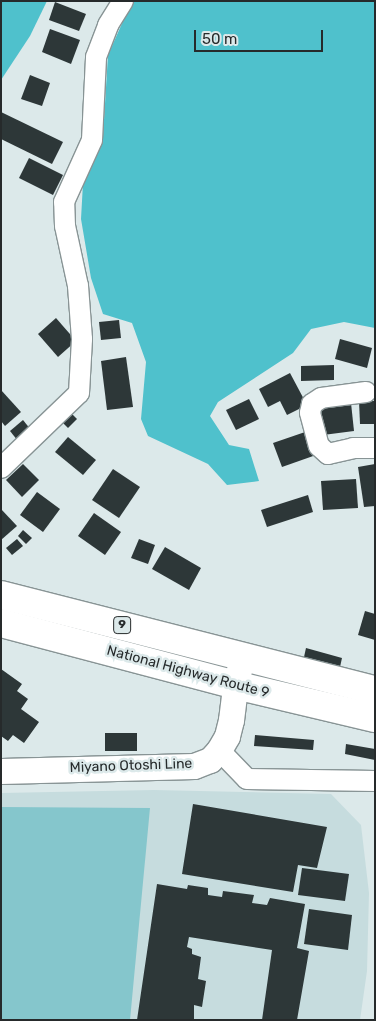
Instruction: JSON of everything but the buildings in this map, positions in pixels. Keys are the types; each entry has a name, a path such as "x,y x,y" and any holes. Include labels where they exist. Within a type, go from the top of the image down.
{"highway":[{"name":"National Highway Route 9","path":"1,595 375,690"},
{"name":"National Highway Route 9","path":"1,623 235,684 375,718"}],"main road":[{"name":"Miyano Otoshi Line","path":"1,771 194,766 210,760 219,750 227,736 232,720 235,684 243,656"}],"street":[{"path":"1,468 80,394 82,339 78,286 65,226 64,202 92,140 96,57 108,25 123,1"},
{"path":"366,392 321,398 312,404 310,414 319,446 328,454 353,448 375,448"},
{"path":"219,750 247,779 374,785"}],"shaded area":[{"path":"1,1 47,1 30,36 1,80"},
{"path":"132,1 375,1 375,328 344,322 311,329 293,353 218,402 210,416 229,445 249,449 259,481 227,485 208,464 148,436 141,419 146,362 132,323 103,314 91,278 81,219 83,183 103,136 108,55"},
{"path":"154,790 331,794 361,825 369,893 367,971 360,1020 1,1020 1,793"},
{"path":"1,807 150,808 130,1020 1,1020"}]}
